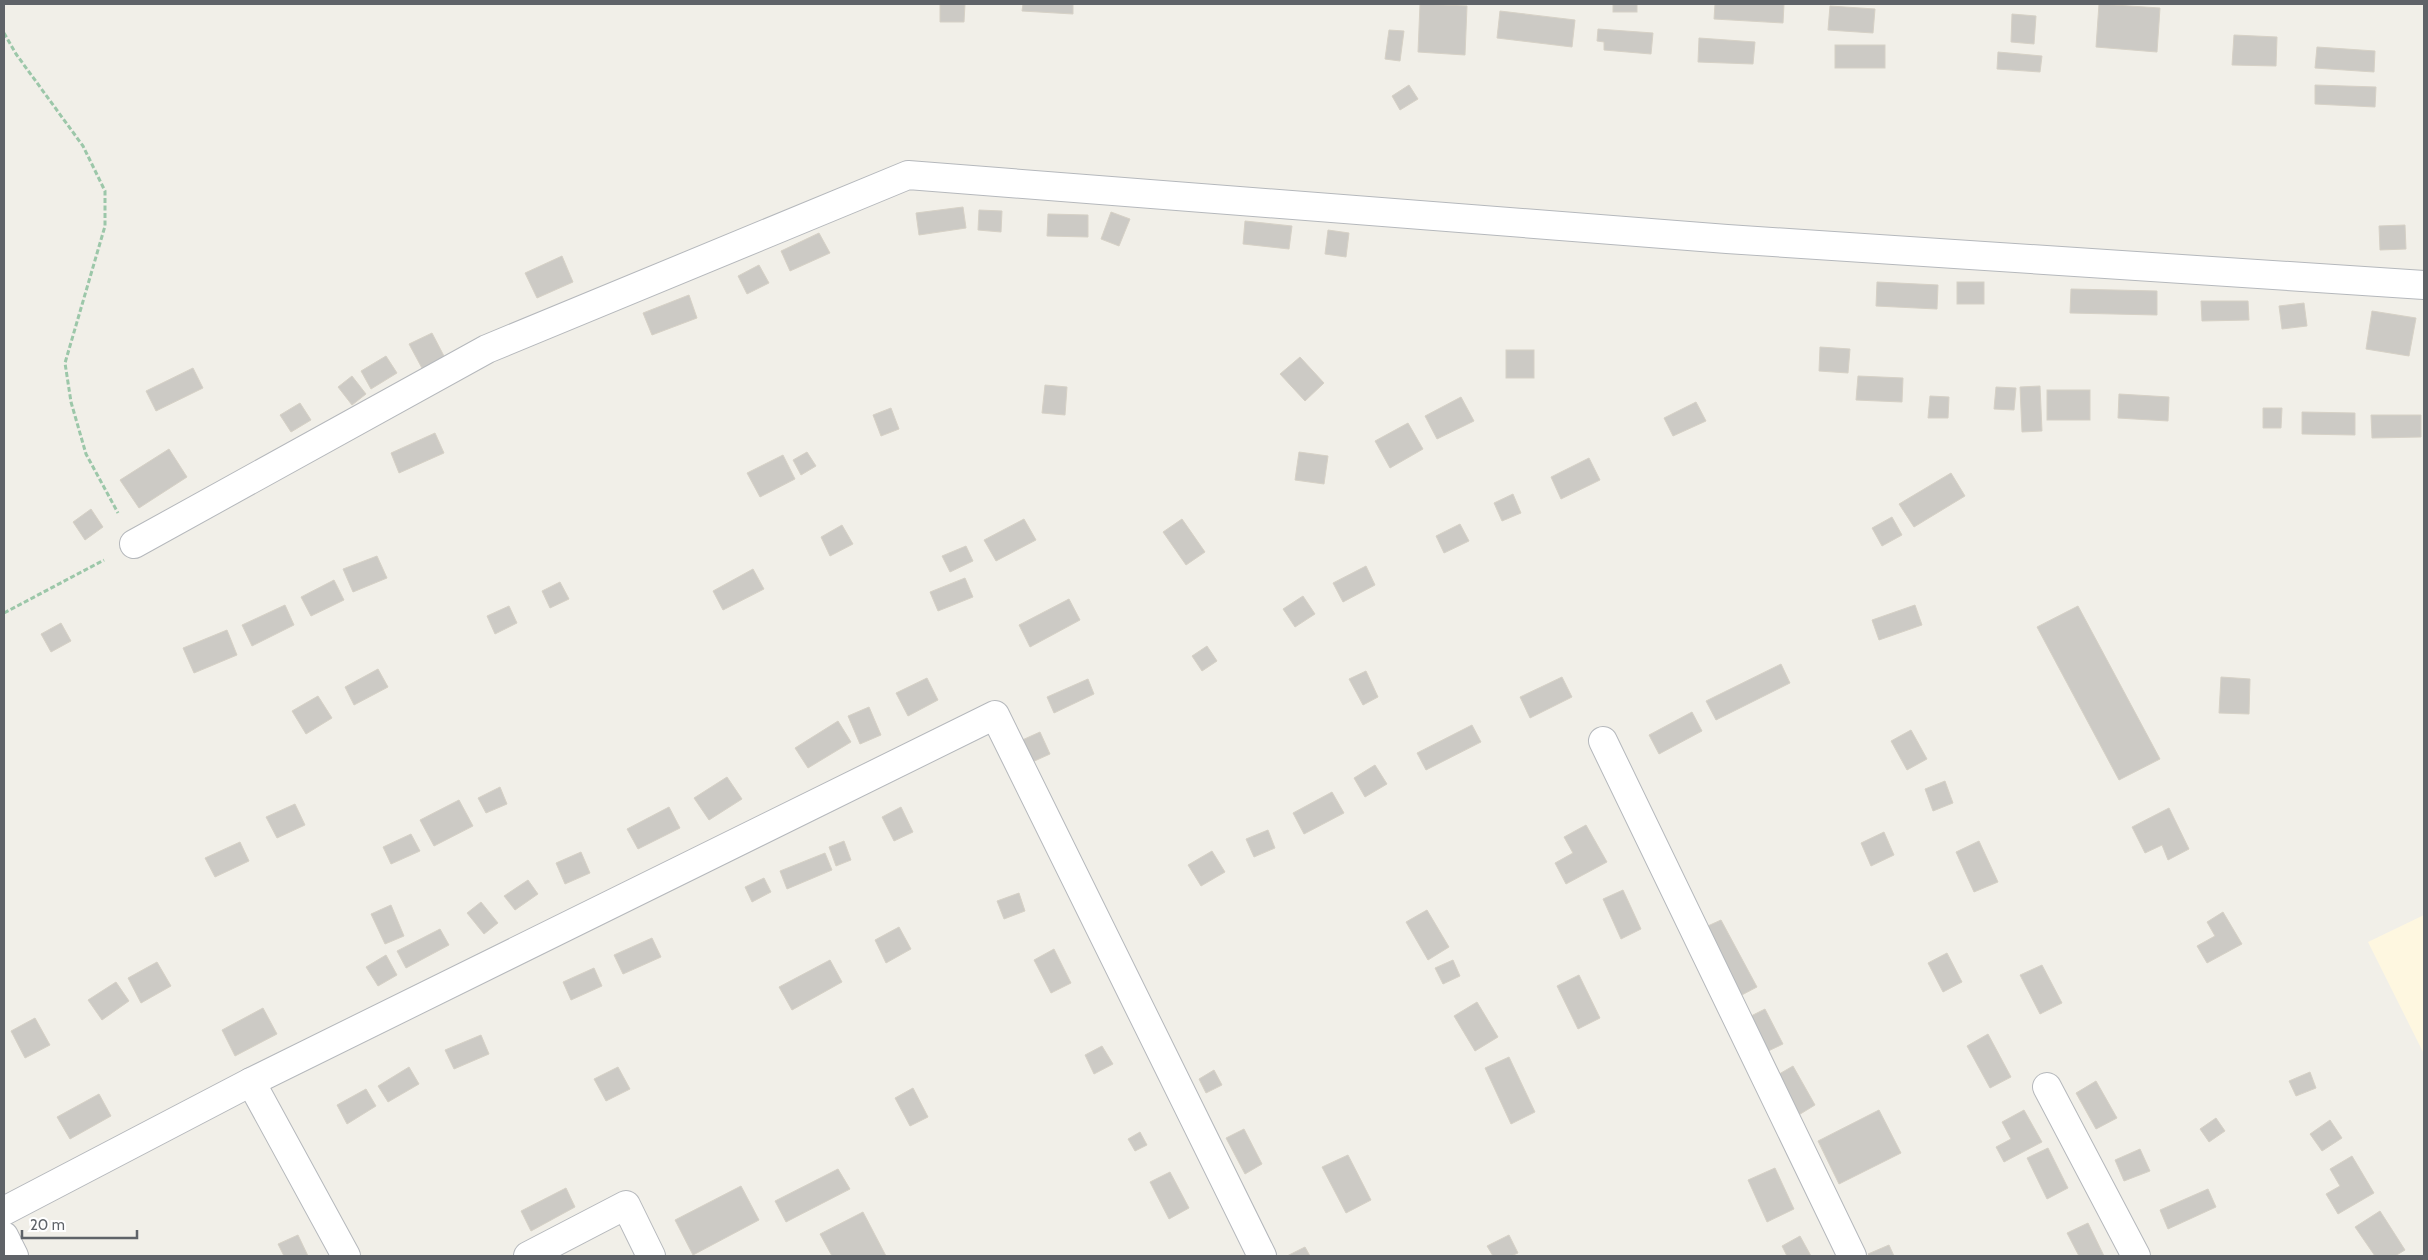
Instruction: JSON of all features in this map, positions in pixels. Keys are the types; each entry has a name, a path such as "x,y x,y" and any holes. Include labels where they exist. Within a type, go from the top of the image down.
{"street":[{"path":"134,544 488,349 908,175 1727,239 2424,285"},
{"path":"4,1212 251,1082 995,715 1262,1256"},
{"path":"1603,741 1852,1256"},
{"path":"251,1082 346,1256"},
{"path":"2046,1087 2136,1256"},
{"path":"528,1256 626,1205 651,1256"},
{"path":"4,1236 14,1256"}],"path":[{"path":"4,33 16,54 83,146 105,191 105,226 65,363 71,402 86,454 134,544 4,613"}],"shaded area":[{"path":"2424,915 2424,1054 2368,942"}],"building":[{"path":"940,4 965,4 964,22 940,22"},
{"path":"1023,4 1073,4 1073,14 1022,11"},
{"path":"1420,4 1467,6 1465,55 1418,52"},
{"path":"1613,4 1637,4 1637,12 1613,12"},
{"path":"1715,4 1784,4 1783,23 1714,19"},
{"path":"2099,4 2160,8 2157,52 2096,47"},
{"path":"1830,6 1875,9 1873,33 1828,30"},
{"path":"1500,11 1575,20 1572,47 1497,38"},
{"path":"2012,14 2036,16 2034,44 2011,42"},
{"path":"1598,29 1653,33 1651,54 1604,50 1604,42 1597,41"},
{"path":"1389,30 1404,31 1400,61 1385,59"},
{"path":"2234,35 2277,37 2276,66 2232,65"},
{"path":"1699,38 1755,42 1753,64 1698,62"},
{"path":"1835,45 1885,45 1885,68 1835,68"},
{"path":"2317,47 2375,51 2374,72 2315,68"},
{"path":"1998,52 2042,56 2040,72 1997,69"},
{"path":"1409,85 1418,99 1400,110 1392,96"},
{"path":"2315,85 2376,87 2375,107 2315,104"},
{"path":"963,207 966,228 919,235 916,213"},
{"path":"979,210 1002,211 1001,232 978,230"},
{"path":"1111,212 1130,219 1119,246 1101,239"},
{"path":"1048,214 1088,215 1088,237 1047,236"},
{"path":"1245,221 1292,226 1289,249 1243,244"},
{"path":"2405,225 2406,249 2380,250 2379,226"},
{"path":"1328,230 1349,233 1346,257 1325,254"},
{"path":"819,233 830,253 790,271 781,251"},
{"path":"562,256 573,282 537,298 525,273"},
{"path":"759,265 769,283 747,294 738,276"},
{"path":"1877,282 1938,285 1937,309 1876,306"},
{"path":"1957,282 1984,282 1984,304 1957,304"},
{"path":"2071,289 2157,291 2157,315 2070,313"},
{"path":"689,295 697,318 652,335 643,313"},
{"path":"2201,301 2248,301 2249,320 2202,321"},
{"path":"2304,303 2307,326 2282,329 2279,306"},
{"path":"2372,311 2416,318 2409,356 2366,349"},
{"path":"432,333 445,358 423,370 409,344"},
{"path":"1820,347 1850,349 1848,373 1819,371"},
{"path":"1506,350 1534,350 1534,378 1506,378"},
{"path":"386,356 397,373 371,389 361,371"},
{"path":"1300,357 1324,383 1305,401 1280,374"},
{"path":"193,368 203,388 156,411 146,391"},
{"path":"352,376 366,394 352,405 338,387"},
{"path":"1858,376 1903,378 1902,402 1856,400"},
{"path":"1045,385 1067,387 1065,415 1042,413"},
{"path":"2040,386 2042,431 2022,432 2020,387"},
{"path":"1996,387 2016,388 2014,410 1994,409"},
{"path":"2047,390 2090,390 2090,420 2047,420"},
{"path":"2119,394 2169,397 2168,421 2118,418"},
{"path":"1930,396 1949,397 1948,418 1928,418"},
{"path":"1461,397 1474,421 1437,439 1425,416"},
{"path":"1696,402 1706,421 1673,436 1664,418"},
{"path":"300,403 311,420 291,432 280,415"},
{"path":"891,408 899,429 881,436 873,415"},
{"path":"2263,408 2282,408 2281,428 2263,428"},
{"path":"2302,412 2355,413 2355,435 2302,434"},
{"path":"2371,415 2421,415 2421,437 2372,438"},
{"path":"1408,423 1423,449 1390,468 1375,441"},
{"path":"435,433 444,453 399,473 391,453"},
{"path":"169,449 187,477 139,508 120,480"},
{"path":"807,452 816,466 801,475 793,460"},
{"path":"1299,452 1328,456 1324,484 1295,480"},
{"path":"783,455 795,479 760,497 747,473"},
{"path":"1589,458 1600,480 1561,499 1551,477"},
{"path":"1951,473 1965,496 1914,527 1899,504"},
{"path":"1513,494 1521,513 1502,521 1494,503"},
{"path":"91,509 103,527 85,540 73,522"},
{"path":"1892,517 1902,535 1882,546 1872,528"},
{"path":"1024,519 1036,540 996,561 984,540"},
{"path":"1182,519 1205,552 1186,565 1163,532"},
{"path":"1460,524 1469,541 1444,553 1436,536"},
{"path":"842,525 853,544 830,556 821,537"},
{"path":"966,546 973,561 950,572 942,556"},
{"path":"377,556 387,578 353,592 343,569"},
{"path":"1366,566 1375,585 1343,602 1333,583"},
{"path":"753,569 764,589 723,610 713,591"},
{"path":"965,578 973,597 938,611 930,592"},
{"path":"334,580 344,600 311,616 301,597"},
{"path":"560,582 569,599 550,608 542,591"},
{"path":"1303,596 1315,614 1295,627 1283,609"},
{"path":"1069,599 1080,620 1030,647 1019,625"},
{"path":"285,605 294,625 252,646 242,625"},
{"path":"1915,605 1922,625 1879,640 1872,620"},
{"path":"509,606 517,623 495,634 487,616"},
{"path":"2078,606 2160,759 2119,780 2037,627"},
{"path":"61,623 71,641 51,652 41,634"},
{"path":"227,630 237,655 194,673 183,648"},
{"path":"1207,646 1217,661 1202,671 1192,656"},
{"path":"1781,664 1790,683 1716,720 1706,701"},
{"path":"378,669 388,687 354,705 345,687"},
{"path":"1366,671 1378,697 1363,705 1349,679"},
{"path":"1562,677 1572,697 1530,718 1520,697"},
{"path":"2221,677 2250,679 2249,714 2219,713"},
{"path":"927,678 938,700 908,716 896,693"},
{"path":"1088,679 1094,694 1054,713 1047,697"},
{"path":"318,696 332,718 306,734 292,711"},
{"path":"869,707 881,735 860,744 848,716"},
{"path":"1692,712 1702,731 1659,754 1649,735"},
{"path":"838,721 851,742 808,768 795,748"},
{"path":"1472,725 1481,742 1426,770 1417,753"},
{"path":"1911,730 1927,759 1907,770 1891,741"},
{"path":"1040,732 1050,754 1030,763 1020,741"},
{"path":"1375,765 1387,784 1365,797 1354,778"},
{"path":"727,777 742,799 709,820 694,798"},
{"path":"1945,781 1953,803 1933,811 1925,789"},
{"path":"500,787 507,804 486,813 478,798"},
{"path":"1332,792 1344,813 1304,834 1293,813"},
{"path":"459,800 473,826 434,846 420,820"},
{"path":"295,804 305,825 277,838 266,817"},
{"path":"669,807 680,828 638,849 627,829"},
{"path":"901,807 913,832 894,841 882,817"},
{"path":"2169,808 2189,849 2168,860 2162,845 2145,853 2132,827"},
{"path":"1586,825 1607,862 1566,884 1555,863 1573,853 1564,837"},
{"path":"1268,830 1275,848 1254,857 1246,839"},
{"path":"1884,832 1894,855 1871,866 1861,843"},
{"path":"411,834 420,851 391,864 383,847"},
{"path":"844,841 851,860 836,866 829,847"},
{"path":"1979,841 1998,882 1974,892 1956,852"},
{"path":"240,842 249,861 215,877 205,858"},
{"path":"1212,851 1225,872 1201,886 1188,865"},
{"path":"581,852 590,873 565,884 556,863"},
{"path":"825,853 832,870 787,889 780,871"},
{"path":"764,878 771,892 752,902 745,887"},
{"path":"528,880 538,894 515,910 504,896"},
{"path":"1623,890 1641,929 1621,939 1603,899"},
{"path":"1019,893 1025,911 1004,919 997,901"},
{"path":"481,902 498,923 484,934 467,913"},
{"path":"391,905 404,936 385,944 371,914"},
{"path":"1427,910 1449,947 1428,960 1406,922"},
{"path":"2223,912 2242,944 2207,963 2197,946 2215,936 2207,922"},
{"path":"1721,920 1757,987 1736,998 1699,930"},
{"path":"899,927 911,949 886,963 875,940"},
{"path":"440,929 449,945 406,968 397,951"},
{"path":"652,938 661,957 623,974 614,955"},
{"path":"1054,949 1071,983 1051,993 1034,960"},
{"path":"1947,953 1962,982 1943,992 1928,963"},
{"path":"386,955 397,975 378,986 366,967"},
{"path":"830,960 842,982 792,1010 779,987"},
{"path":"1453,960 1460,976 1443,984 1435,968"},
{"path":"157,962 171,986 141,1003 128,978"},
{"path":"2042,965 2062,1003 2040,1014 2020,975"},
{"path":"594,968 602,986 571,1000 563,982"},
{"path":"1579,975 1600,1018 1578,1029 1557,986"},
{"path":"116,982 129,1001 102,1020 88,1000"},
{"path":"1477,1002 1498,1037 1475,1051 1454,1016"},
{"path":"263,1008 277,1034 235,1056 222,1030"},
{"path":"1765,1009 1783,1044 1764,1053 1747,1018"},
{"path":"35,1018 50,1045 25,1058 11,1031"},
{"path":"1988,1034 2011,1077 1990,1088 1967,1046"},
{"path":"481,1035 489,1054 454,1069 445,1050"},
{"path":"1102,1046 1113,1064 1094,1074 1085,1055"},
{"path":"1509,1057 1535,1112 1511,1124 1485,1068"},
{"path":"1793,1066 1815,1105 1797,1116 1774,1077"},
{"path":"409,1067 419,1084 388,1102 378,1086"},
{"path":"618,1067 630,1089 606,1101 594,1079"},
{"path":"1214,1070 1222,1085 1206,1093 1199,1079"},
{"path":"2310,1072 2316,1088 2296,1096 2289,1081"},
{"path":"2096,1081 2117,1118 2096,1129 2076,1093"},
{"path":"913,1088 928,1117 910,1126 895,1098"},
{"path":"366,1089 376,1106 347,1124 337,1105"},
{"path":"99,1094 111,1116 70,1139 57,1117"},
{"path":"1879,1110 1901,1153 1839,1184 1818,1141"},
{"path":"2024,1110 2042,1142 2004,1162 1996,1147 2011,1139 2002,1122"},
{"path":"2216,1118 2225,1131 2209,1142 2200,1129"},
{"path":"2330,1120 2342,1138 2322,1151 2310,1134"},
{"path":"1244,1129 1262,1164 1245,1174 1226,1138"},
{"path":"1140,1132 1147,1145 1135,1151 1128,1139"},
{"path":"2048,1148 2068,1188 2047,1199 2027,1158"},
{"path":"2140,1149 2150,1171 2124,1181 2115,1160"},
{"path":"1348,1155 1371,1200 1346,1213 1322,1167"},
{"path":"2352,1156 2374,1193 2338,1214 2326,1194 2340,1186 2330,1169"},
{"path":"1775,1168 1794,1209 1767,1222 1748,1180"},
{"path":"838,1169 850,1189 786,1222 775,1201"},
{"path":"1170,1172 1189,1208 1169,1219 1150,1182"},
{"path":"741,1186 759,1220 693,1255 675,1220"},
{"path":"566,1188 575,1207 531,1231 521,1211"},
{"path":"2208,1189 2216,1207 2168,1229 2160,1210"},
{"path":"2380,1211 2405,1250 2395,1256 2375,1256 2355,1227"},
{"path":"863,1212 886,1256 832,1256 820,1234"},
{"path":"2088,1223 2104,1256 2079,1256 2067,1233"},
{"path":"298,1235 308,1256 284,1256 278,1244"},
{"path":"1509,1235 1518,1253 1511,1256 1493,1256 1487,1246"},
{"path":"1800,1236 1811,1256 1787,1256 1782,1246"},
{"path":"1889,1245 1894,1256 1870,1256 1868,1254"},
{"path":"1305,1247 1310,1256 1287,1256"}]}
